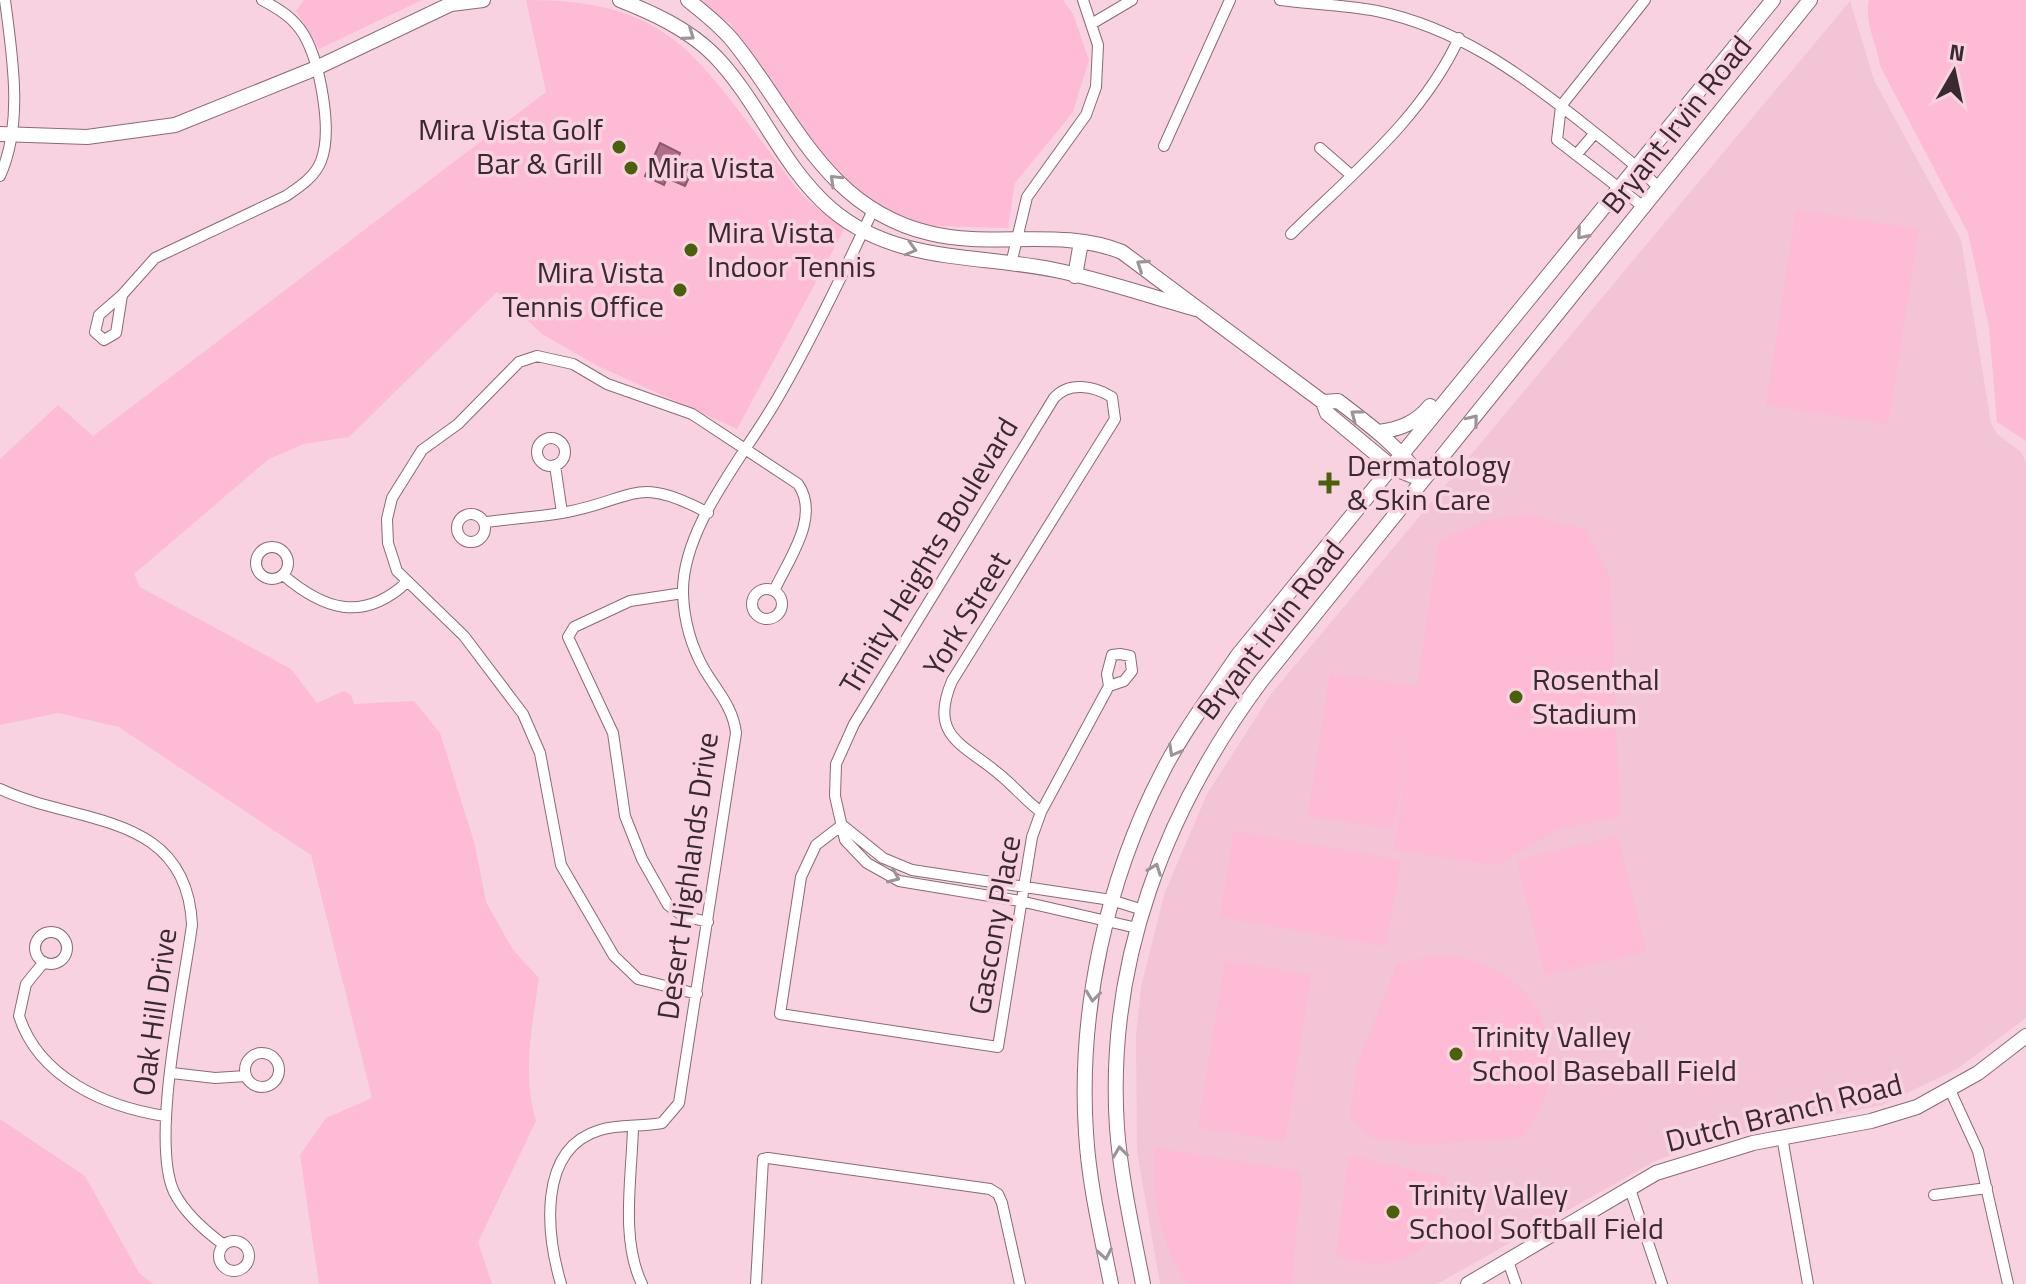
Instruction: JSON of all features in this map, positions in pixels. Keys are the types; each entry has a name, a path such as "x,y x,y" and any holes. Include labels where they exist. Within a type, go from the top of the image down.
{"main road":[{"path":"5,134 87,137 175,125 314,69 452,2 483,0"},
{"path":"620,0 676,26 714,55 796,172 831,209 863,231 928,254 1075,276 1204,312"},
{"path":"688,0 734,42 808,150 836,184 873,210 927,233 961,238 1016,237 1104,245 1140,262 1323,402 1327,413 1393,468 1423,480"},
{"name":"Bryant Irvin Road","path":"1111,1284 1086,1133 1089,1030 1111,900 1143,817 1184,734 1238,655 1773,0"},
{"name":"Bryant Irvin Road","path":"1143,1284 1123,1180 1116,1084 1123,995 1137,928 1167,838 1223,733 1810,0"},
{"path":"1075,276 1081,242"},
{"path":"1379,432 1395,430 1421,418 1456,374 1475,362"},
{"path":"1323,402 1338,401 1379,432 1404,454 1423,480"},
{"name":"Dutch Branch Road","path":"1468,1284 1669,1168 1782,1137 1871,1121 1917,1107 1950,1090 2026,1036"}],"street":[{"path":"0,176 13,60 5,0"},
{"path":"122,295 155,258 286,196 313,174 320,162 326,137 326,114 303,34 290,17 262,0"},
{"path":"1011,264 1027,197 1086,115 1099,63 1093,23 1083,0"},
{"path":"1093,23 1132,0"},
{"path":"1164,146 1230,0"},
{"path":"1280,0 1378,11 1459,38 1496,57 1639,167 1659,188"},
{"path":"1645,0 1561,106 1557,140 1645,208"},
{"path":"1291,234 1415,111 1448,63 1459,38"},
{"path":"1576,155 1595,133"},
{"path":"1320,148 1351,175"},
{"name":"Desert Highlands Drive","path":"561,1284 550,1233 549,1205 561,1164 585,1137 601,1129 662,1123 679,1103 736,733 731,711 693,647 683,593 687,555 744,449 779,396 873,210"},
{"path":"697,994 638,979 614,956 561,865 543,765 523,714 464,636 397,571 388,543 387,519 392,498 422,450 458,424 519,362 537,356 573,364 607,384 692,414 790,477 807,499 806,518 774,591"},
{"name":"Trinity Heights Boulevard","path":"1115,419 1115,403 1104,392 1069,387 1054,398 840,749 834,780 845,840 856,853 899,881 1020,901 1137,928"},
{"name":"York Street","path":"1041,812 1001,776 956,745 948,731 944,706 952,681 1115,419"},
{"path":"555,465 562,513"},
{"path":"487,522 562,513 631,492 645,491 674,497 708,513"},
{"path":"283,575 307,596 340,607 377,602 406,583"},
{"path":"683,593 630,601 574,627 568,637 613,733 625,816 642,859 668,905 683,916 708,922"},
{"name":"Gascony Place","path":"842,825 816,845 801,877 780,1014 998,1047 1022,887 1041,812 1109,686"},
{"name":"Oak Hill Drive","path":"0,789 21,799 122,825 147,839 179,870 191,903 192,925 165,1116 166,1157 175,1193 199,1226 224,1245"},
{"path":"842,825 883,858 899,866 1111,900 1143,910"},
{"path":"44,962 26,984 19,1016 42,1058 105,1101 165,1116"},
{"path":"172,1073 215,1078 246,1076"},
{"path":"1950,1090 1978,1151 2008,1284"},
{"path":"633,1127 631,1233 642,1284"},
{"path":"1782,1137 1808,1284"},
{"path":"756,1284 763,1159 774,1158 990,1189 998,1194 1020,1284"},
{"path":"1934,1195 1987,1188"},
{"path":"1630,1189 1662,1284"},
{"path":"1508,1261 1516,1284"}],"shaded area":[{"path":"304,0 422,0 319,49 296,11"},
{"path":"526,0 573,2 611,9 643,21 670,37 695,58 718,84 802,194 846,226 737,429 598,366 542,334 497,292 349,437 304,444 269,459 134,574 140,587 291,669 317,703 344,691 351,695 354,704 414,701 440,733 475,845 486,902 513,950 539,978 529,1068 536,1121 478,1242 492,1284 319,1284 300,1155 326,1118 372,1098 311,855 119,727 58,713 0,725 0,459 58,405 93,436 546,92"},
{"path":"692,0 1063,0 1073,14 1089,60 1073,112 1015,183 1008,228 931,226 876,206 826,165 731,24"},
{"path":"1869,0 2026,0 2026,441 1997,422 1989,327 1968,233 1880,66 1869,26"},
{"path":"1850,1 1874,80 1961,240 1991,423 1997,434 2021,452 2026,462 2026,1018 1957,1069 1882,1105 1719,1138 1655,1161 1437,1284 1160,1284 1137,1151 1136,1036 1141,987 1165,892 1207,794 1271,694"},
{"path":"660,143 680,153 677,161 693,169 685,186 667,178 664,185 645,176"},
{"path":"1796,210 1919,229 1888,424 1766,405"},
{"name":"Rosenthal Stadium","path":"1531,515 1585,529 1610,578 1620,816 1556,830 1498,865 1394,850 1410,731 1394,829 1308,816 1330,673 1417,686 1439,541 1482,521"},
{"path":"1234,831 1401,860 1386,946 1220,917"},
{"path":"1618,836 1646,952 1545,975 1517,860"},
{"name":"Trinity Valley School Baseball Field","path":"1439,955 1474,961 1503,974 1526,994 1542,1018 1550,1046 1550,1076 1541,1106 1523,1137 1419,1145 1366,1136 1350,1116 1357,1065 1397,964"},
{"path":"1225,961 1311,975 1285,1141 1198,1128"},
{"path":"0,1119 85,1176 139,1273 153,1284 0,1284"},
{"path":"1156,1148 1298,1171 1302,1178 1291,1284 1188,1284 1164,1237 1156,1201"},
{"name":"Trinity Valley School Softball Field","path":"1352,1156 1446,1177 1445,1202 1439,1223 1416,1252 1400,1260 1381,1263 1336,1256 1348,1159"}],"place":[{"name":"Mira Vista Golf Bar & Grill","path":"619,147"},
{"name":"Mira Vista","path":"631,168"},
{"name":"Mira Vista Indoor Tennis","path":"691,250"},
{"name":"Mira Vista Tennis Office","path":"680,290"},
{"name":"Dermatology & Skin Care","path":"1329,483"},
{"name":"Rosenthal Stadium","path":"1516,697"},
{"name":"Trinity Valley School Baseball Field","path":"1456,1054"},
{"name":"Trinity Valley School Softball Field","path":"1393,1212"}]}
